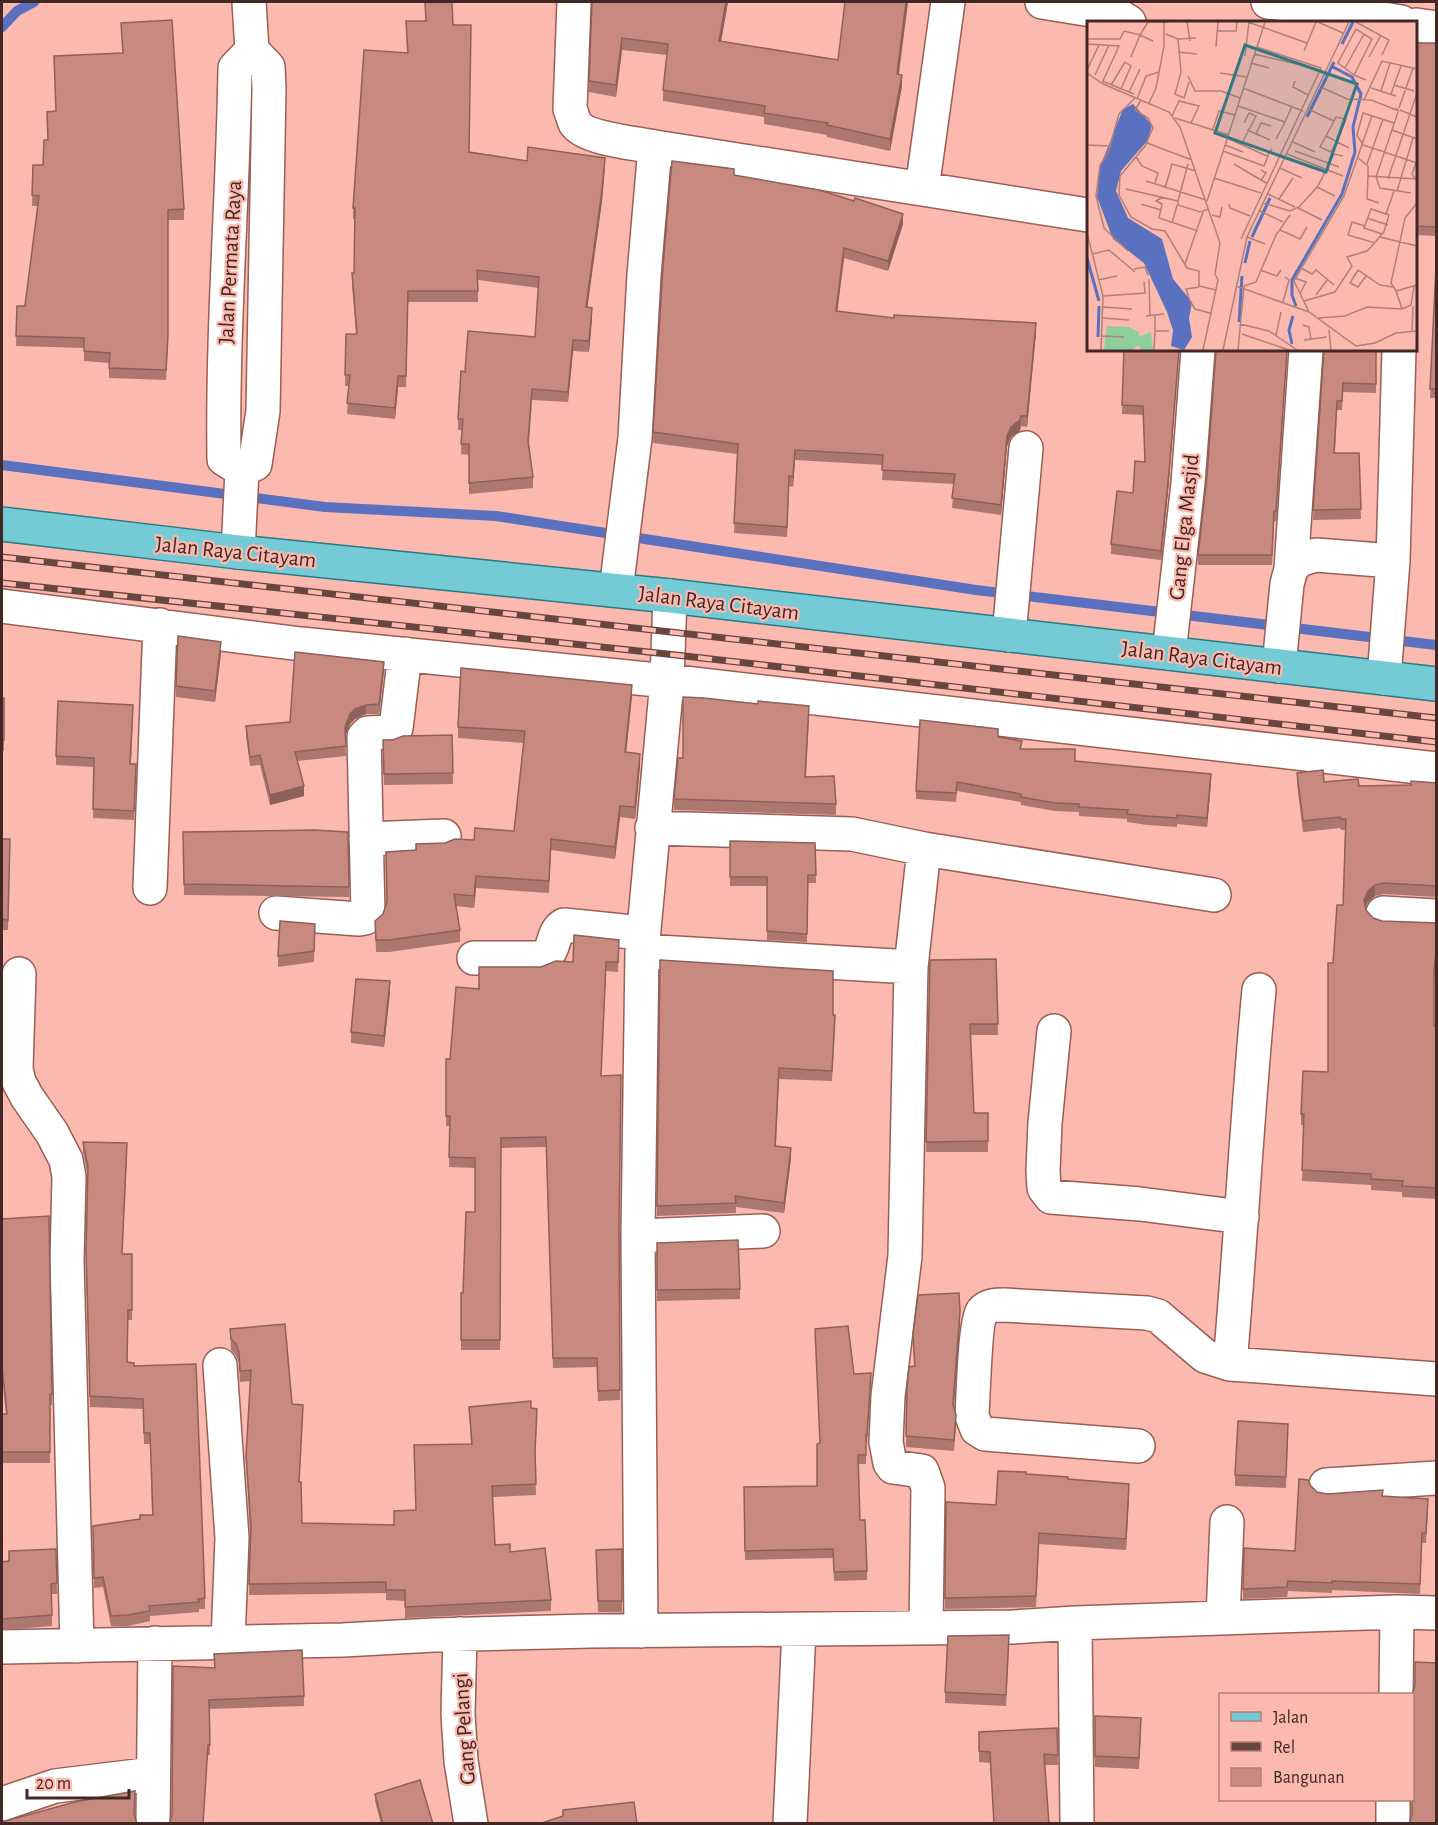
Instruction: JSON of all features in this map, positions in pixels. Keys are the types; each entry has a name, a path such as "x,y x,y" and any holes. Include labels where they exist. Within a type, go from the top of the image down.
{"main road":[{"name":"Jalan Raya Citayam","path":"2,524 238,539 618,576 670,596 1010,620 1171,635 1280,658 1384,665 1437,684"}],"street":[{"name":"Jalan Permata Raya","path":"238,539 243,478 255,464 262,411 267,259 268,67 252,50 249,2"},
{"path":"574,2 570,109 575,123 584,131 655,147 1087,215"},
{"path":"922,189 948,2"},
{"path":"1042,2 1116,14 1127,21"},
{"path":"1268,2 1394,21"},
{"path":"1415,21 1416,2"},
{"path":"1417,24 1437,28"},
{"path":"618,576 635,438 644,275 655,147"},
{"name":"Gang Elga Masjid","path":"1171,635 1188,483 1198,351"},
{"path":"1280,658 1288,585 1306,351"},
{"path":"1384,665 1392,573 1399,351"},
{"path":"1010,620 1026,448"},
{"path":"1288,585 1299,560 1316,555 1392,573"},
{"path":"641,1631 638,1236 642,942 667,681 670,596"},
{"path":"2,606 301,644 667,681 1437,769"},
{"path":"150,888 160,625"},
{"path":"276,913 359,919 365,918 368,914 364,737 368,733 391,732 396,728 405,654"},
{"path":"652,828 852,834 924,849 1214,895"},
{"path":"366,839 444,836"},
{"path":"924,849 911,967 905,1256 888,1396 886,1442 890,1463 893,1467 922,1471 928,1488 926,1628"},
{"path":"1383,913 1437,916"},
{"path":"474,958 546,957 550,953 558,929 564,926 642,942 911,967"},
{"path":"19,974 16,1069 19,1082 52,1133 66,1160 69,1177 67,1260 77,1646"},
{"path":"1230,1364 1242,1217 1248,1102 1259,990"},
{"path":"1054,1031 1043,1171 1044,1188 1051,1197 1140,1204 1242,1217"},
{"path":"638,1236 763,1231"},
{"path":"1138,1446 1007,1437 985,1434 977,1429 972,1416 978,1327 982,1312 990,1306 1004,1305 1147,1313 1158,1316 1205,1356 1230,1364 1437,1379"},
{"path":"220,1365 232,1538 228,1642"},
{"path":"1326,1485 1437,1478"},
{"path":"1223,1618 1227,1522"},
{"path":"2,1647 343,1640 460,1634 1013,1627 1397,1612 1437,1613"},
{"path":"1396,1693 1397,1612"},
{"path":"1075,1623 1077,1824"},
{"path":"790,1824 799,1629"},
{"name":"Gang Pelangi","path":"460,1634 458,1714 461,1761 471,1824"},
{"path":"153,1824 154,1643"},
{"path":"2,1804 55,1786 153,1774"},
{"path":"1393,1801 1393,1824"}],"building":[{"path":"425,2 452,2 453,25 471,25 469,152 527,161 528,147 605,158 586,307 592,308 589,341 573,340 568,392 532,389 528,441 533,477 469,483 469,444 461,444 463,419 458,419 461,371 465,372 468,331 535,337 539,277 477,270 478,291 408,291 406,376 398,376 395,408 347,403 350,375 345,375 346,334 357,334 352,273 354,273 355,208 353,208 364,50 408,53 406,21 426,21"},
{"path":"592,2 726,2 719,41 838,60 845,2 906,2 897,74 902,75 890,139 827,125 828,123 764,113 765,106 663,90 668,44 622,38 616,85 589,81"},
{"path":"172,20 184,209 168,210 166,370 109,368 110,353 84,351 84,338 16,336 17,306 25,306 39,196 32,195 33,165 43,165 44,140 48,140 47,112 56,111 54,56 123,53 121,23"},
{"path":"1417,43 1437,43 1437,227 1417,226"},
{"path":"672,161 734,169 734,175 819,190 854,201 855,198 903,214 888,261 844,248 836,311 894,318 894,315 1036,323 1027,416 1021,416 1020,420 1011,427 1007,436 1001,505 952,498 955,474 882,470 883,455 795,450 793,477 789,476 787,527 734,523 738,444 653,432"},
{"path":"1437,247 1437,389 1430,389"},
{"path":"1124,351 1179,351 1161,551 1111,544 1117,491 1133,493 1135,461 1145,462 1143,406 1122,405"},
{"path":"1216,351 1287,351 1272,555 1198,555 1207,476"},
{"path":"1324,351 1376,351 1376,384 1343,383 1342,401 1337,401 1334,453 1359,453 1361,509 1313,510"},
{"path":"178,636 221,642 215,691 176,686"},
{"path":"295,652 384,662 379,704 366,705 355,709 350,714 345,727 346,746 295,752 304,786 270,795 260,755 250,757 246,726 290,722"},
{"path":"461,668 632,685 625,752 640,754 635,807 620,806 615,847 551,839 549,881 476,876 474,896 454,894 460,930 376,940 375,921 383,914 387,902 386,852 416,850 416,844 445,843 455,839 474,840 475,828 514,831 525,731 458,727"},
{"path":"683,697 809,706 805,777 834,776 836,804 674,799 678,758 683,758"},
{"path":"2,698 4,698 4,740 2,740"},
{"path":"58,701 133,705 130,764 136,764 134,811 93,809 94,758 56,756"},
{"path":"920,720 998,729 998,737 1022,741 1020,749 1075,749 1075,761 1211,774 1207,818 1127,814 1128,810 1079,807 1079,804 1055,803 1021,797 1021,794 957,782 956,793 916,791"},
{"path":"452,735 453,773 384,774 383,740 393,740 403,736"},
{"path":"1323,770 1324,782 1358,779 1359,786 1411,785 1411,781 1437,783 1437,886 1384,883 1375,885 1368,891 1364,900 1366,910 1373,918 1382,921 1437,923 1434,1026 1437,1026 1437,1188 1402,1186 1403,1181 1371,1179 1371,1174 1302,1170 1303,1071 1328,1072 1328,963 1333,963 1337,905 1343,905 1346,819 1340,817 1303,821 1297,773"},
{"path":"314,830 348,832 349,887 184,884 183,832"},
{"path":"2,839 10,839 8,920 2,919"},
{"path":"730,841 815,843 816,875 808,875 807,934 767,931 767,877 730,877"},
{"path":"280,921 315,924 314,951 278,956"},
{"path":"574,935 619,940 618,962 606,962 601,1076 621,1075 620,1390 598,1391 597,1358 553,1358 546,1137 501,1138 500,1340 461,1340 461,1293 463,1293 466,1212 475,1212 475,1158 449,1157 450,1116 446,1116 446,1059 450,1059 456,987 479,989 479,967 541,967 556,961 573,962"},
{"path":"996,959 998,1024 970,1024 974,1113 988,1113 988,1141 926,1142 930,960"},
{"path":"660,960 833,971 833,1015 835,1015 832,1071 779,1068 775,1146 791,1148 784,1203 735,1196 736,1203 657,1206"},
{"path":"356,979 390,981 384,1036 351,1032"},
{"path":"83,1142 127,1143 122,1254 132,1254 132,1310 128,1310 127,1362 134,1363 134,1366 196,1364 205,1598 198,1599 199,1602 149,1606 150,1611 128,1615 111,1616 103,1577 94,1578 93,1526 140,1519 140,1515 153,1515 150,1433 144,1433 143,1399 90,1396 86,1250 88,1167"},
{"path":"49,1216 52,1394 50,1394 50,1452 2,1452 2,1414 7,1414 2,1366 2,1219"},
{"path":"738,1240 740,1289 657,1290 657,1243"},
{"path":"959,1293 960,1311 953,1404 956,1415 954,1440 906,1436 907,1387 909,1367 915,1366 913,1335 918,1295"},
{"path":"285,1324 292,1404 303,1405 299,1482 301,1482 302,1523 394,1525 394,1511 416,1510 414,1445 472,1444 469,1407 531,1401 531,1408 537,1409 536,1484 492,1486 495,1545 510,1544 510,1552 545,1548 551,1600 405,1607 405,1590 386,1590 386,1582 249,1584 251,1526 246,1456 251,1370 240,1371 239,1352 231,1339 230,1329"},
{"path":"848,1326 854,1374 871,1373 866,1455 858,1455 860,1520 865,1520 867,1571 834,1572 833,1549 745,1551 744,1487 817,1486 817,1444 820,1443 815,1329"},
{"path":"1238,1421 1288,1424 1286,1477 1235,1475"},
{"path":"998,1471 1129,1484 1126,1539 1039,1533 1036,1596 945,1598 946,1502 996,1505"},
{"path":"1299,1479 1308,1480 1317,1492 1327,1494 1383,1490 1382,1496 1428,1499 1426,1533 1422,1533 1420,1584 1288,1581 1287,1587 1243,1589 1244,1548 1295,1551"},
{"path":"56,1549 57,1583 51,1584 52,1615 2,1619 2,1562 9,1561 9,1551"},
{"path":"622,1549 622,1601 598,1601 596,1550"},
{"path":"1009,1635 1006,1695 945,1692 948,1636"},
{"path":"302,1650 304,1696 209,1700 210,1745 208,1745 203,1824 169,1824 172,1815 173,1666 215,1668 214,1654"},
{"path":"1415,1662 1437,1663 1437,1824 1409,1824 1412,1815 1412,1801 1414,1801 1413,1693"},
{"path":"1095,1716 1141,1718 1139,1758 1095,1756"},
{"path":"1057,1728 1058,1755 1044,1754 1049,1824 994,1824 990,1752 979,1751 979,1732"},
{"path":"420,1780 433,1824 383,1824 375,1794"},
{"path":"135,1791 134,1814 137,1824 2,1824 2,1822 75,1802"},
{"path":"634,1802 637,1824 539,1824 563,1816 563,1810"}],"waterway":[{"path":"2,27 17,11 34,2"},
{"path":"2,465 325,507 496,516 976,590 1436,645"}],"railway":[{"path":"2,557 1436,718"},
{"path":"2,583 667,654 1436,742"}]}
